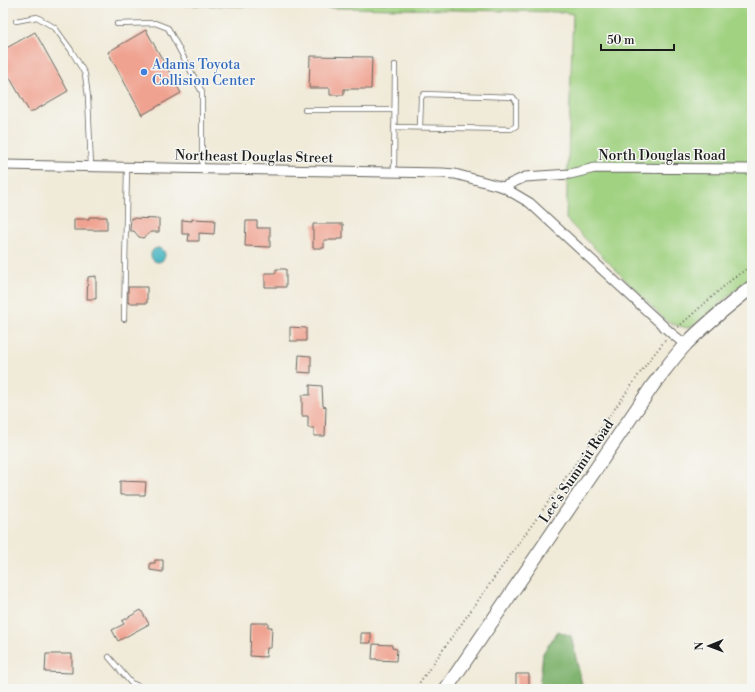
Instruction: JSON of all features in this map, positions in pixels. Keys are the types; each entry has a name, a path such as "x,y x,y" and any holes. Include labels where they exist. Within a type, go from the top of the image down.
{"main road":[{"name":"Lee's Summit Road","path":"446,689 670,363 720,312 752,287"}],"street":[{"name":"Northeast Douglas Street","path":"3,165 455,174 504,187 530,203 671,333 686,345"},
{"name":"North Douglas Road","path":"504,187 525,177 570,174 595,168 752,169"}],"lane":[{"path":"16,20 37,17 55,28 71,50 85,74 88,98 91,167"},
{"path":"117,24 155,23 168,28 202,92 202,169"},
{"path":"394,65 394,172"},
{"path":"394,127 511,129 516,126 516,101 513,97 424,94 421,98 420,127"},
{"path":"305,110 394,110"},
{"path":"124,319 127,168"},
{"path":"110,656 131,683 146,689"}],"path":[{"path":"415,689 648,362 671,333 730,280 752,265"}],"green space":[{"path":"72,3 752,3 752,275 698,323 687,328 672,324 663,318 566,219 573,14 561,12"},
{"path":"558,631 571,636 583,689 539,689 543,653"}],"water":[{"path":"155,248 161,248 165,252 165,258 161,262 155,262 151,258 151,252"}],"building":[{"name":"Adams Toyota Collision Center","path":"146,30 181,93 142,115 108,52"},
{"path":"35,32 68,91 30,113 3,66 3,50"},
{"path":"310,56 372,57 371,89 344,89 344,95 330,95 330,88 309,88"},
{"path":"89,217 107,217 107,230 74,230 74,219 89,219"},
{"path":"131,218 159,219 159,232 151,232 143,238 139,237 134,231 130,231"},
{"path":"192,219 215,220 214,234 199,233 199,241 188,241 189,234 182,234 182,220 192,221"},
{"path":"246,221 257,221 257,228 270,228 270,247 245,246"},
{"path":"313,224 343,224 343,239 324,240 324,248 313,248"},
{"path":"276,269 286,269 286,287 265,287 265,273 276,273"},
{"path":"96,276 96,299 87,299 88,277"},
{"path":"128,287 147,287 147,303 128,303"},
{"path":"290,327 306,328 306,341 290,341"},
{"path":"299,355 311,356 311,373 298,372"},
{"path":"310,385 322,386 323,406 326,407 325,436 314,436 314,428 308,428 308,416 302,416 302,395 310,395"},
{"path":"120,481 146,482 145,495 120,495"},
{"path":"155,560 163,560 163,572 150,570 150,563 155,563"},
{"path":"141,610 149,624 118,641 112,630 124,624 122,621"},
{"path":"251,623 268,623 268,627 272,627 271,648 267,648 266,657 250,656"},
{"path":"361,633 371,633 371,643 361,643"},
{"path":"373,644 392,645 392,648 397,649 396,661 372,659"},
{"path":"46,654 72,654 72,673 45,672"},
{"path":"516,674 529,674 529,689 516,689"}],"place":[{"name":"Adams Toyota Collision Center","path":"144,72"}]}
